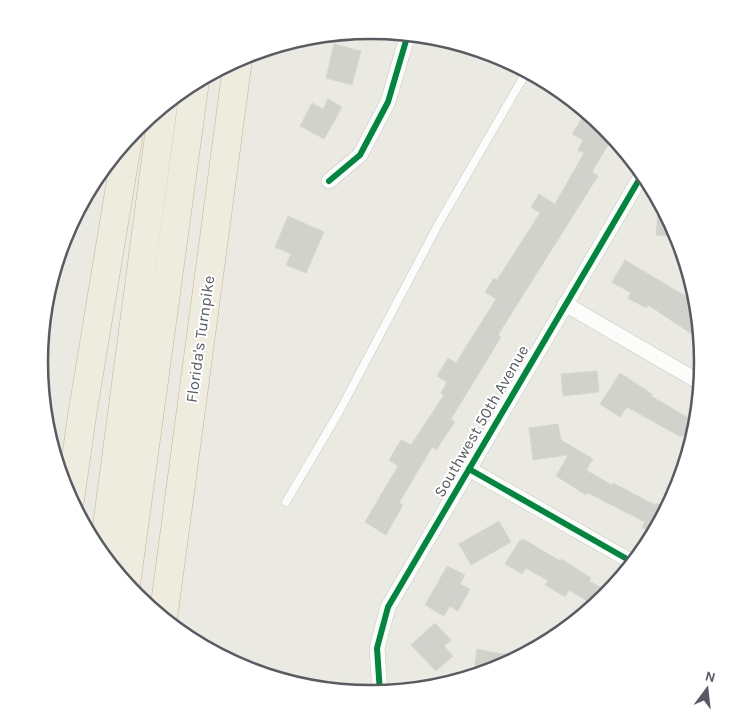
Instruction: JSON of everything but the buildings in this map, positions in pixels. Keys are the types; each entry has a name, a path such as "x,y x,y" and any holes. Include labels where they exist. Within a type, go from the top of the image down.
{"highway":[{"name":"Florida's Turnpike","path":"164,610 237,68"},
{"path":"127,574 194,91"},
{"path":"104,545 161,117"},
{"path":"72,486 126,152"}],"street":[{"path":"329,181 360,155 388,102 406,41"},
{"name":"Southwest 50th Avenue","path":"379,685 377,648 388,607 564,304 639,180"},
{"path":"564,304 694,379"},
{"path":"469,469 627,559"}],"lane":[{"path":"286,502 339,412 439,223 524,77"}],"cycle path":[{"path":"329,181 360,155 388,102 406,41"},
{"path":"379,685 377,648 388,607 639,180"},
{"path":"469,469 627,559"}]}
